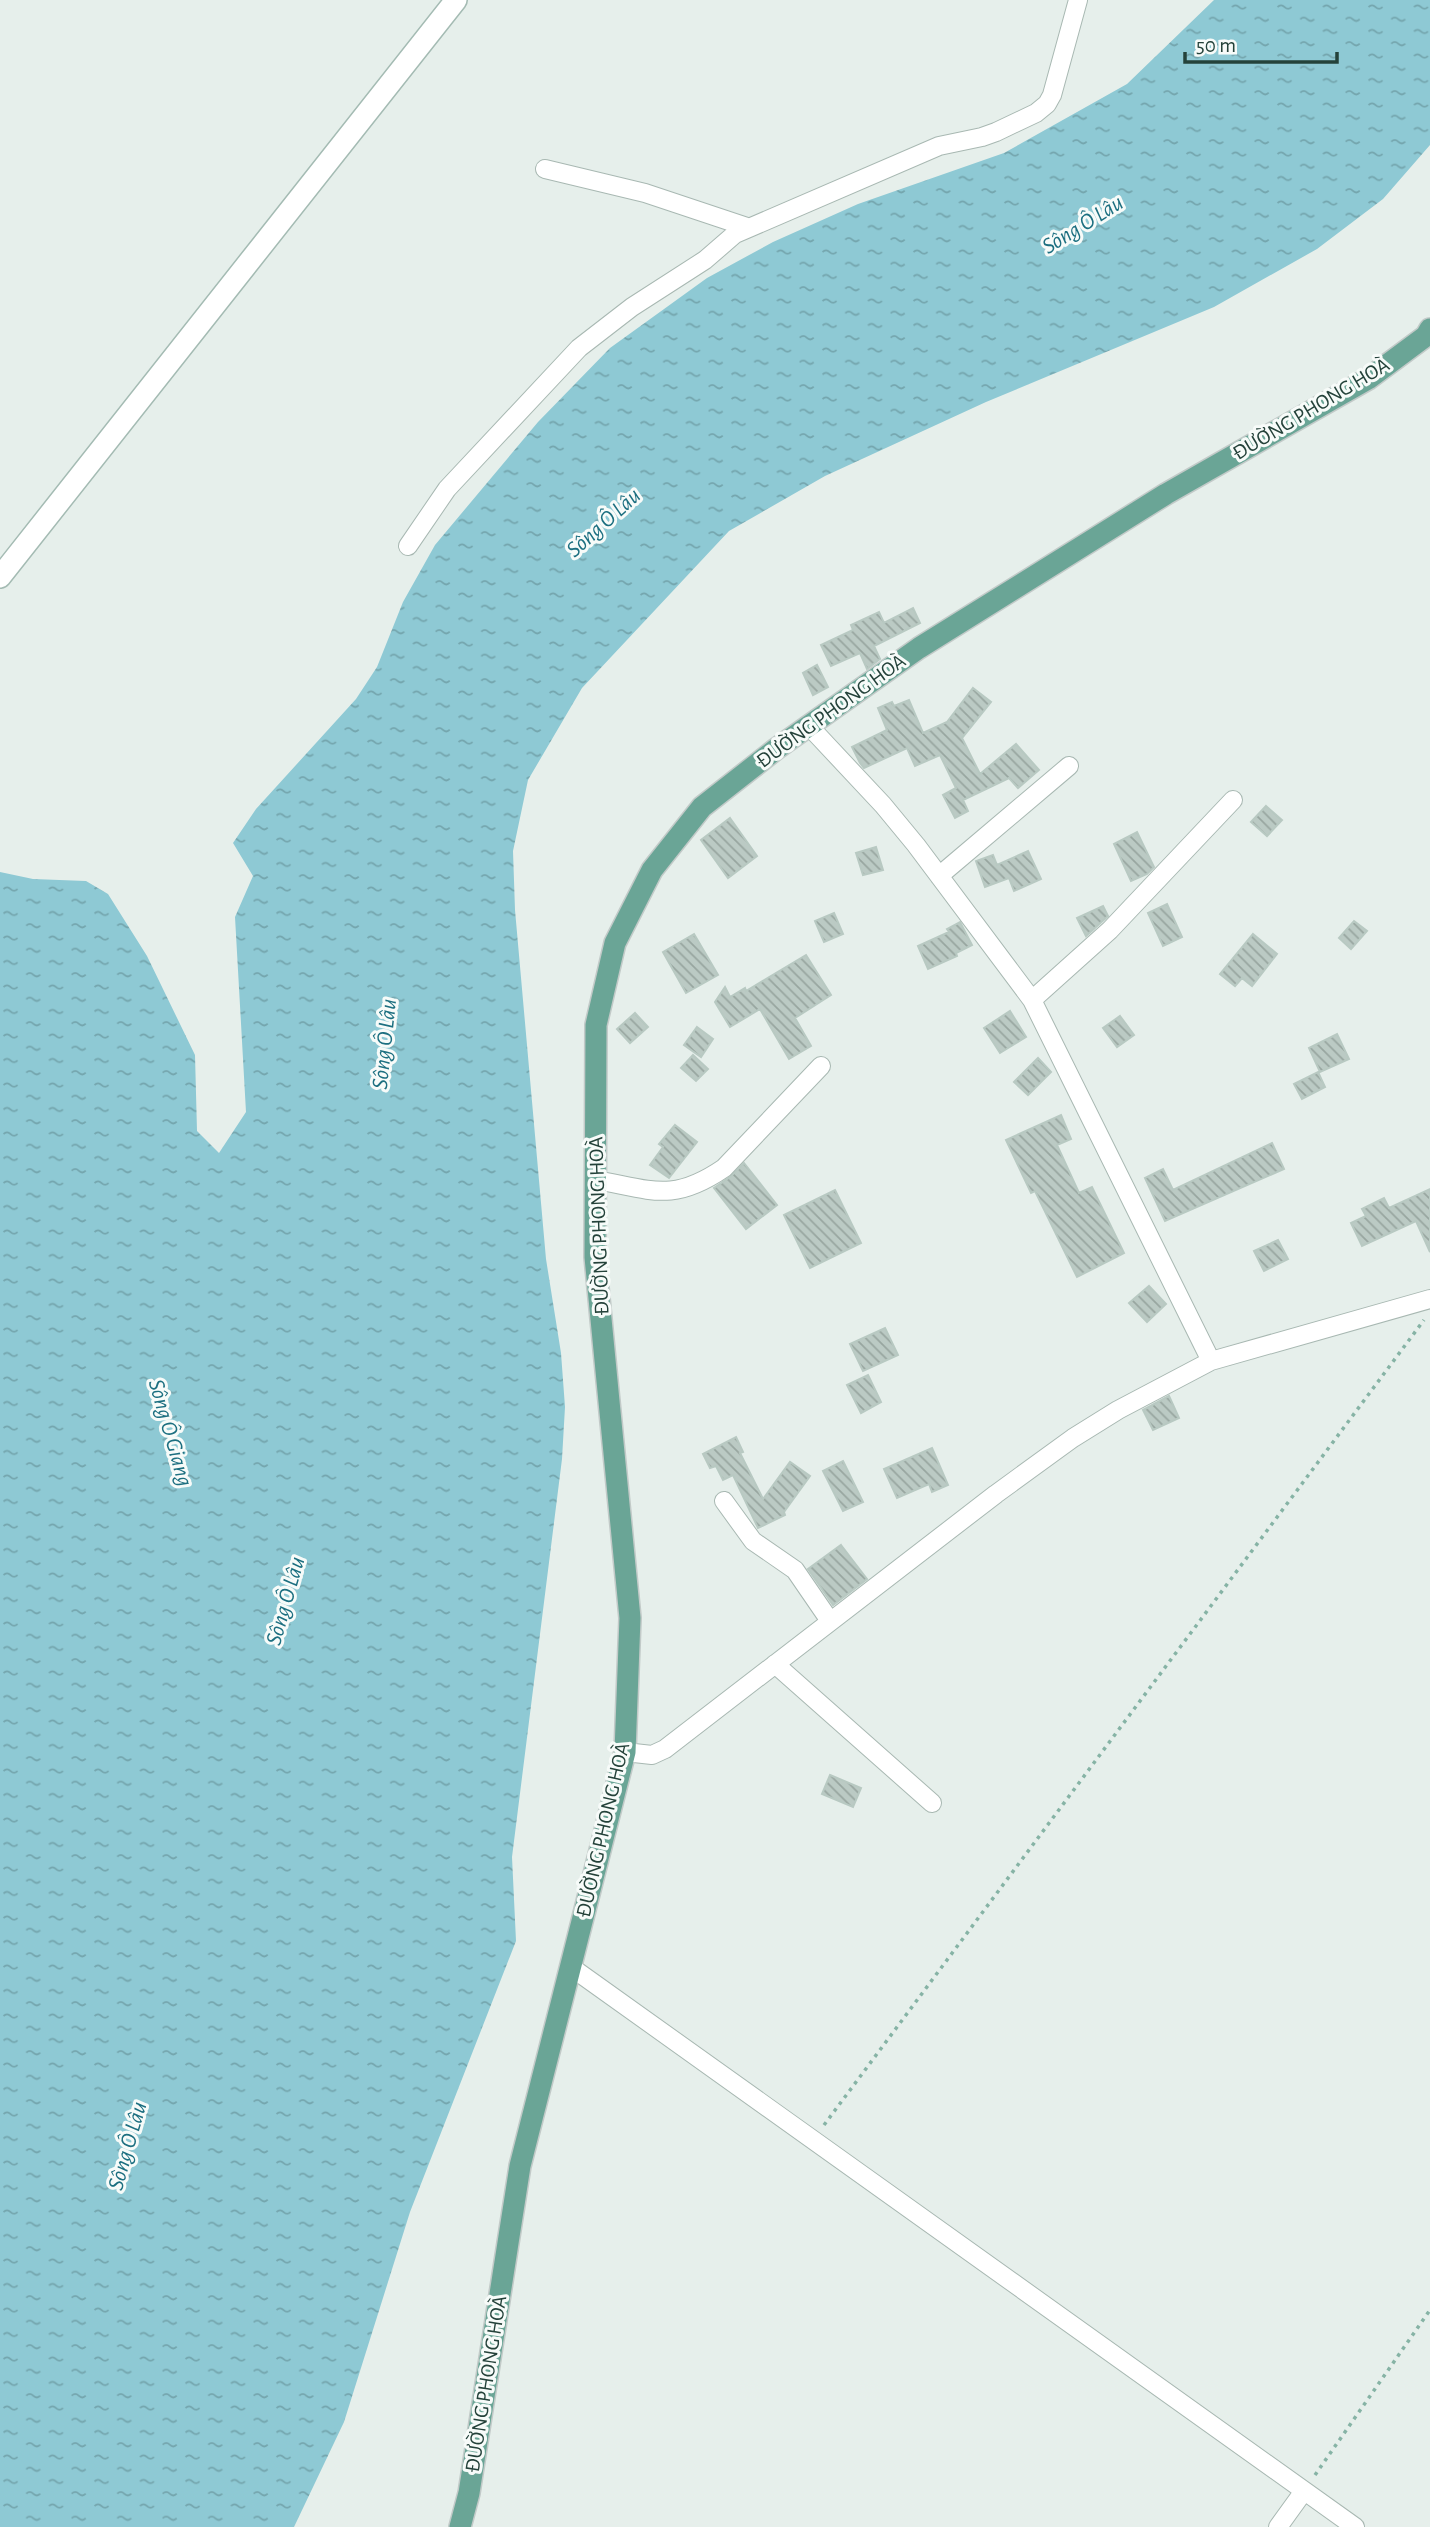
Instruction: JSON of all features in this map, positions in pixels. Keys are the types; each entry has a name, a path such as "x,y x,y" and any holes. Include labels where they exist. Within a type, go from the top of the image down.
{"main road":[{"name":"ĐƯỜNG PHONG HOÀ","path":"460,2527 469,2493 520,2166 625,1752 630,1618 596,1257 596,1025 615,943 652,870 702,807 809,726 919,648 1131,516 1368,379 1426,336 1430,329"}],"street":[{"path":"0,577 456,0"},
{"path":"408,547 447,489 579,348 632,307 705,260 735,234 939,146 982,137 1035,113 1047,104 1052,95 1078,0"},
{"path":"545,169 645,193 747,227"},
{"path":"809,726 883,805 1032,1000 1211,1361"},
{"path":"939,876 1069,766"},
{"path":"1032,1000 1110,930 1233,800"},
{"path":"596,1180 669,1193 707,1180 738,1153 821,1066"},
{"path":"625,1752 652,1755 665,1749 996,1494 1073,1438 1128,1405 1211,1361 1430,1299"},
{"path":"724,1501 753,1541 795,1570 830,1621"},
{"path":"775,1664 932,1802"},
{"path":"571,1968 1355,2527"},
{"path":"1278,2527 1304,2491"}],"path":[{"path":"812,2140 1430,1315"},
{"path":"1304,2491 1430,2310"}],"water":[{"path":"1214,0 1430,0 1430,145 1383,199 1317,249 1214,307 986,402 825,476 729,531 582,688 528,780 513,851 515,910 546,1259 561,1353 565,1407 562,1459 512,1857 516,1941 410,2212 344,2422 294,2527 0,2527 0,872 33,879 86,881 108,894 147,956 195,1055 197,1131 219,1153 246,1112 235,917 253,876 233,843 256,809 356,699 377,667 403,602 435,545 538,422 610,348 707,278 773,242 858,204 1004,153 1127,84"}],"building":[{"path":"913,608 920,623 874,646 880,659 867,669 860,653 831,666 821,645 853,630 851,625 879,612 884,623"},
{"path":"817,665 828,687 813,695 803,673"},
{"path":"973,688 991,702 962,738 980,774 1016,744 1039,770 1018,788 1009,778 963,800 968,811 955,818 943,795 956,788 940,755 915,766 907,748 864,768 860,763 852,747 887,730 878,708 892,702 894,706 909,700 923,733 947,722"},
{"path":"1266,806 1282,820 1267,836 1251,822"},
{"path":"730,818 757,856 728,878 701,840"},
{"path":"1137,832 1154,867 1147,874 1131,881 1114,844"},
{"path":"876,847 883,870 863,875 856,853"},
{"path":"1028,851 1041,879 1014,891 1009,878 985,887 976,861 993,855 997,865"},
{"path":"1167,904 1182,937 1163,946 1148,913"},
{"path":"1103,906 1108,916 1086,936 1077,918"},
{"path":"834,913 843,934 824,942 815,921"},
{"path":"1354,921 1367,931 1351,949 1339,938"},
{"path":"960,922 972,945 956,953 957,956 928,969 918,946 949,932 947,929"},
{"path":"694,934 718,975 686,993 663,952"},
{"path":"1253,934 1277,954 1252,986 1242,978 1235,986 1220,974"},
{"path":"806,955 831,995 795,1018 811,1046 789,1059 760,1009 730,1027 715,1002 725,987 730,997 745,988 746,991"},
{"path":"1010,1011 1026,1037 1000,1053 984,1028"},
{"path":"635,1013 648,1027 630,1043 617,1029"},
{"path":"1120,1016 1134,1035 1117,1047 1103,1028"},
{"path":"697,1027 713,1039 701,1057 684,1045"},
{"path":"1337,1034 1349,1059 1320,1072 1309,1048"},
{"path":"693,1055 708,1069 696,1081 681,1068"},
{"path":"1038,1058 1051,1072 1028,1095 1014,1082"},
{"path":"1318,1072 1325,1087 1302,1099 1294,1084"},
{"path":"1061,1115 1071,1139 1057,1145 1079,1193 1092,1187 1124,1253 1077,1277 1035,1191 1031,1193 1006,1140"},
{"path":"675,1125 697,1142 669,1178 650,1165 663,1147 659,1144"},
{"path":"1272,1143 1284,1169 1165,1221 1145,1178 1163,1169 1173,1190"},
{"path":"744,1163 777,1205 746,1229 714,1188"},
{"path":"1430,1189 1430,1252 1416,1221 1362,1246 1351,1223 1366,1216 1362,1209 1384,1198 1389,1208"},
{"path":"835,1190 861,1243 810,1268 784,1215"},
{"path":"1278,1240 1288,1259 1264,1271 1254,1251"},
{"path":"1149,1286 1166,1304 1147,1322 1129,1303"},
{"path":"885,1328 898,1355 863,1371 850,1344"},
{"path":"868,1375 881,1402 861,1413 847,1385"},
{"path":"1169,1396 1179,1418 1153,1430 1143,1410"},
{"path":"736,1437 743,1452 740,1453 763,1499 790,1462 810,1476 784,1512 785,1515 758,1528 733,1475 723,1480 716,1466 710,1468 703,1454"},
{"path":"932,1448 948,1485 932,1492 929,1484 897,1498 884,1469"},
{"path":"843,1461 863,1502 843,1511 823,1471"},
{"path":"841,1545 867,1579 833,1605 808,1569"},
{"path":"830,1775 861,1788 853,1807 822,1794"}],"water label":[{"name":"Sông Ô Lâu","path":"1083,225"},
{"name":"Sông Ô Lâu","path":"604,523"},
{"name":"Sông Ô Lâu","path":"385,1044"},
{"name":"Sông Ô Giang","path":"170,1433"},
{"name":"Sông Ô Lâu","path":"286,1601"},
{"name":"Sông Ô Lâu","path":"128,2146"}]}
